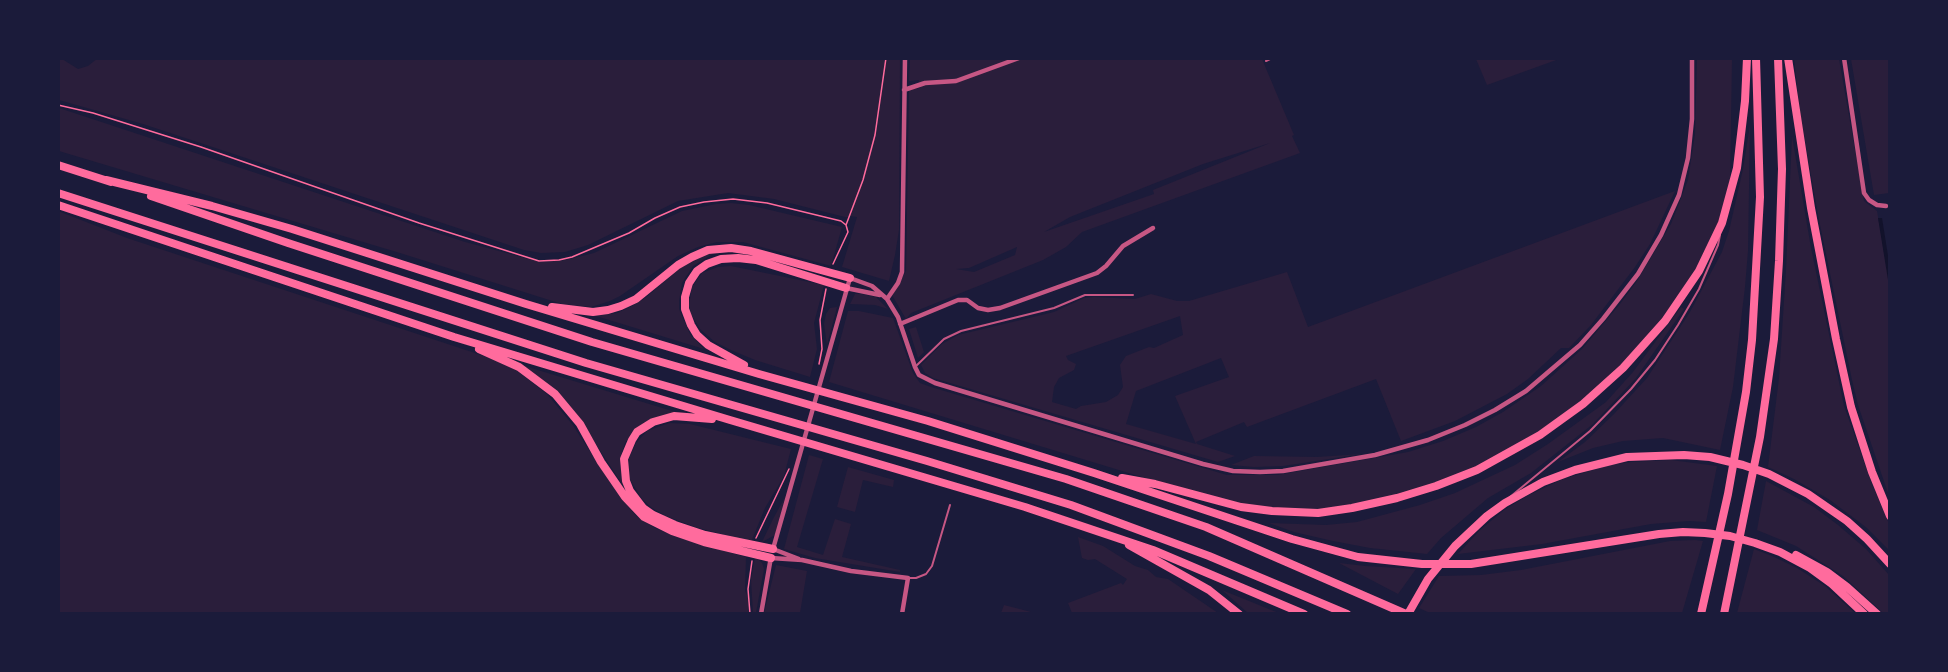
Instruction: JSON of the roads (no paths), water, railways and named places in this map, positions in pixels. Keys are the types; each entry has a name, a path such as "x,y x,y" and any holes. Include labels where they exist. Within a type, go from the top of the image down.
{"highway":[{"path":"1094,473 1155,484 1241,507 1318,513 1397,498 1436,486 1477,470 1549,429 1583,404 1623,368 1665,321 1699,272 1722,223 1737,168 1742,139 1747,58"},
{"path":"1701,614 1713,564 1746,392 1752,340 1760,170 1756,58"},
{"path":"1724,614 1760,437 1774,339 1782,168 1778,58"},
{"path":"1788,58 1825,290 1851,406 1865,451 1890,516"},
{"path":"58,165 592,342 1066,479 1206,527 1407,614 1445,556 1474,527 1505,503 1543,482 1575,470 1626,457 1684,454 1710,457 1769,474 1808,494 1846,521 1890,564"},
{"path":"106,180 242,214 526,304 759,374 928,421 1292,539 1358,557 1422,564 1471,564 1683,532 1730,536 1780,552 1810,568 1832,584 1864,614"},
{"path":"58,193 586,363 1071,505 1209,556 1347,614"},
{"path":"58,205 454,337 1025,507 1153,550 1304,614"},
{"path":"526,304 593,312 608,310 636,299 678,265 692,257 708,250 731,248 751,251 850,278"},
{"path":"759,374 708,345 697,335 685,309 685,297 689,283 697,271 721,259 756,260 846,288"},
{"path":"454,337 519,367 555,394 580,424 601,462 625,497 644,517 672,531 704,542 754,549 773,549"},
{"path":"730,420 674,416 653,422 638,432 632,440 624,459 626,481 636,501 653,515 705,535 754,549 771,558"},
{"path":"1573,547 1613,537 1670,529 1730,532 1764,542 1806,560 1840,582 1877,614"},
{"path":"1112,536 1209,590 1239,614"}],"street":[{"path":"885,297 898,283 902,272 905,58"},
{"path":"904,90 925,83 956,81 1019,58"},
{"path":"761,614 773,549 850,278 872,285 885,297 901,327 919,375 935,383 1233,471 1283,471 1375,455 1428,440 1495,410 1526,391 1551,370 1580,345 1603,319 1638,274 1661,234 1679,195 1688,158 1691,128 1692,58"},
{"path":"1844,58 1864,193 1877,205 1886,206"},
{"path":"901,327 958,300 967,300 978,308 988,310 1000,308 1097,273 1123,246 1153,228"},
{"path":"846,288 885,297"},
{"path":"773,549 802,560 851,571 908,578 902,614"},
{"path":"771,558 802,560"}],"lane":[{"path":"1266,61 1272,58"},
{"path":"1487,516 1583,438 1631,389 1655,360 1699,289 1718,245 1722,223"},
{"path":"915,367 944,339 961,331 1054,309 1085,295 1133,295"},
{"path":"908,578 926,574 932,566 950,505"}]}
